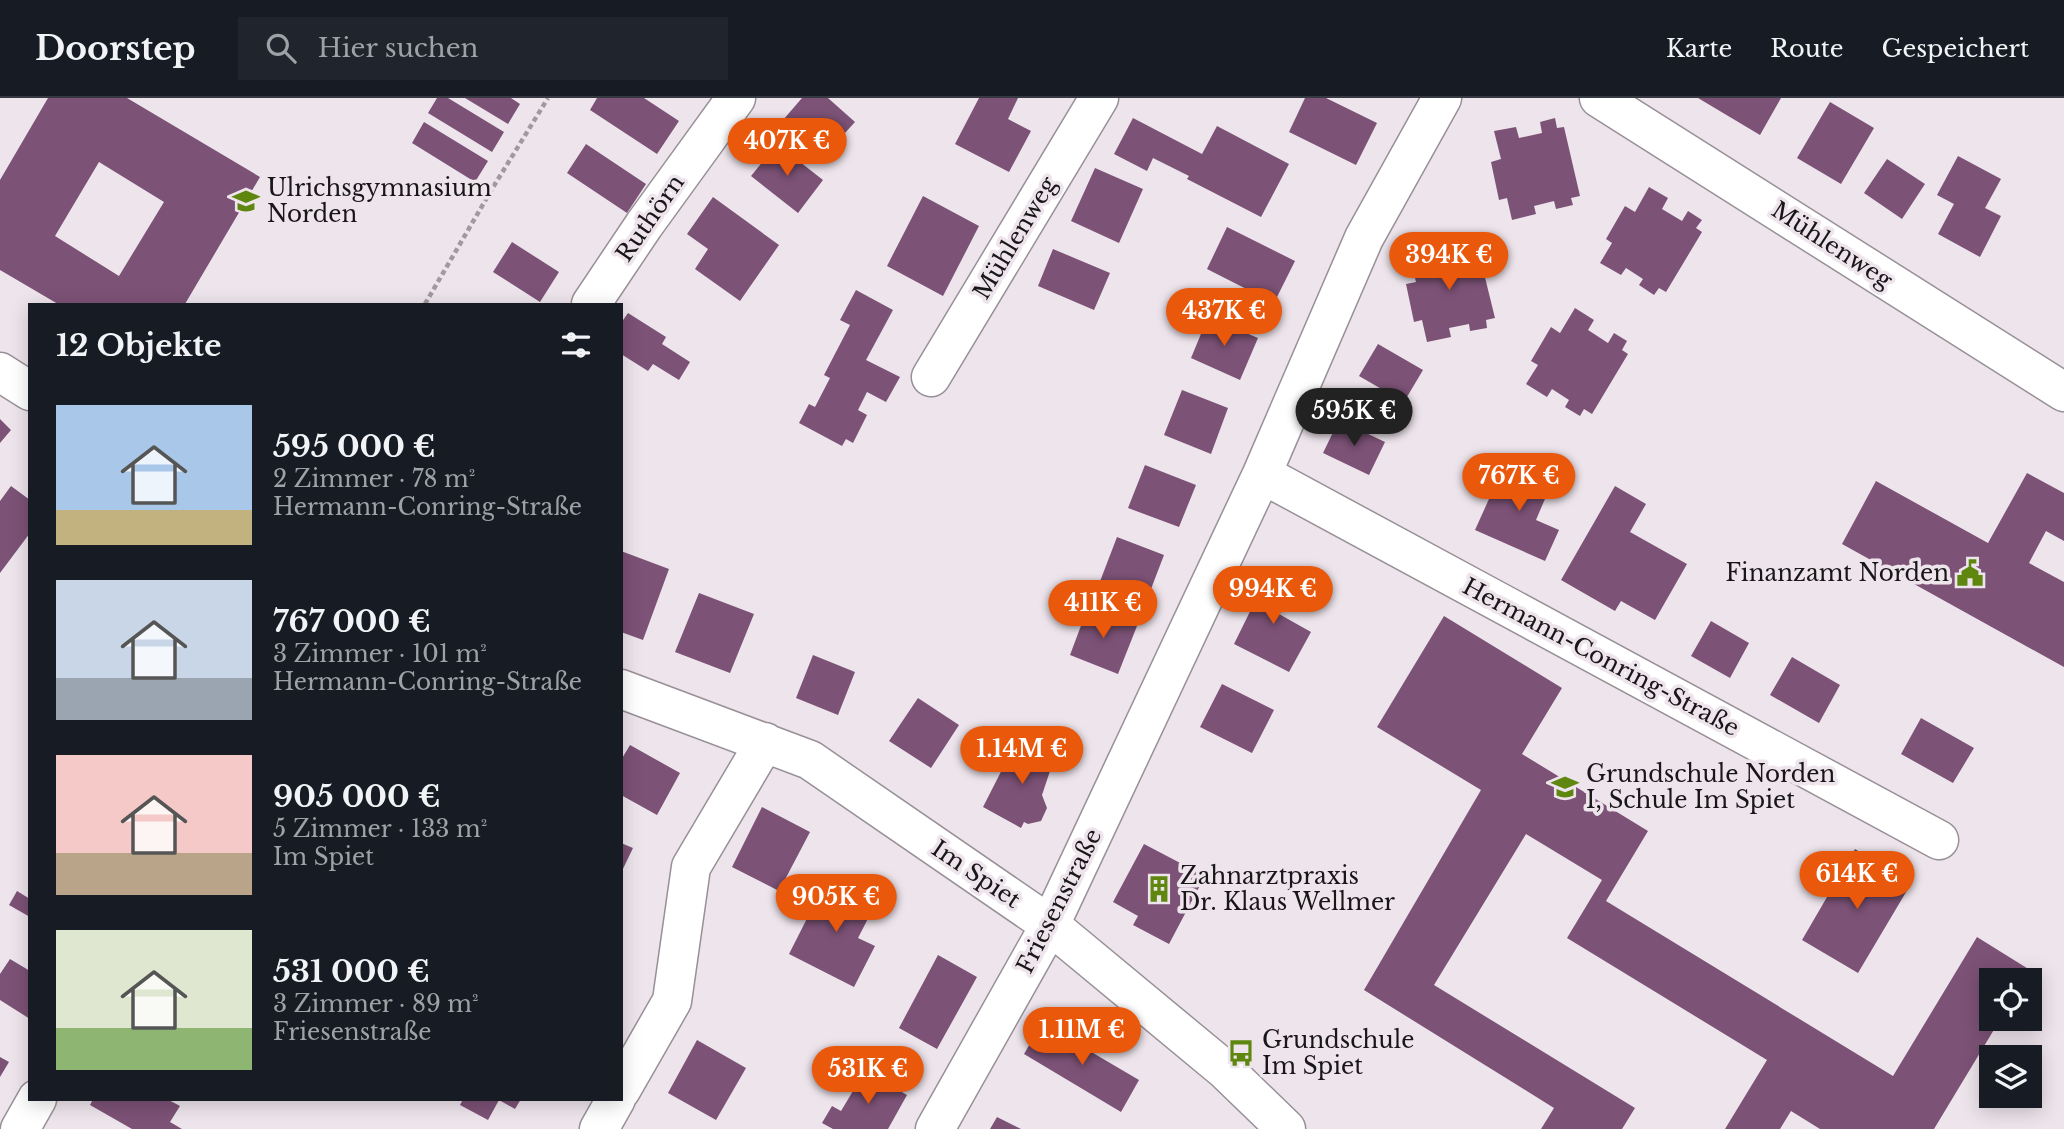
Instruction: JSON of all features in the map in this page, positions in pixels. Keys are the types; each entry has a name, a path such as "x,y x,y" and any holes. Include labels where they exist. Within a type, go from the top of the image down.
{"street":[{"name":"Ruthörn","path":"592,303 736,98"},
{"name":"Mühlenweg","path":"931,377 1099,98"},
{"name":"Friesenstraße","path":"935,1129 1050,925 1262,474 1364,238 1442,98"},
{"name":"Mühlenweg","path":"1599,98 2064,392"},
{"path":"0,372 28,390"},
{"name":"Hermann-Conring-Straße","path":"1262,474 1939,840"},
{"name":"Im Spiet","path":"623,690 810,760 1050,925 1225,1070 1286,1129"},
{"path":"623,1087 673,1000 691,867 765,742"},
{"path":"19,1129 36,1101"},
{"path":"599,1129 615,1101"}],"path":[{"path":"426,303 548,98"}],"building":[{"path":"48,98 127,98 260,177 186,303 56,303 0,270 0,180","holes":["99,162 164,202 119,276 55,236"]},
{"path":"437,98 448,98 504,132 492,152 428,113"},
{"path":"465,98 511,98 520,104 508,124"},
{"path":"597,98 644,98 679,121 657,154 590,110"},
{"path":"802,98 828,98 855,122 824,156 783,120"},
{"path":"979,98 1018,98 1008,119 1031,131 1009,172 955,144"},
{"path":"1305,98 1326,98 1377,123 1356,165 1289,132"},
{"path":"1698,98 1781,98 1760,135"},
{"path":"1830,102 1874,128 1841,184 1797,158"},
{"path":"1133,118 1202,154 1217,126 1289,164 1261,217 1187,179 1189,176 1153,158 1147,171 1114,154"},
{"path":"1555,118 1557,128 1564,127 1580,196 1571,198 1573,205 1556,209 1554,201 1534,206 1536,214 1512,220 1507,198 1499,200 1491,162 1501,159 1494,131 1516,127 1519,138 1542,133 1540,122"},
{"path":"424,122 488,161 475,182 412,143"},
{"path":"586,144 646,184 627,213 567,173"},
{"path":"777,144 823,180 798,213 751,176"},
{"path":"1958,156 2001,179 1985,208 2001,216 1980,257 1938,234 1954,204 1937,195"},
{"path":"1887,159 1925,184 1902,219 1864,193"},
{"path":"1095,168 1143,189 1119,243 1071,221"},
{"path":"1649,187 1668,198 1662,209 1682,221 1688,211 1702,220 1696,228 1702,232 1666,292 1659,288 1654,295 1639,285 1643,279 1626,268 1621,275 1600,263 1612,243 1606,239 1625,206 1635,212"},
{"path":"923,196 979,226 943,296 887,266"},
{"path":"713,197 779,245 740,301 695,269 708,249 687,234"},
{"path":"1227,227 1295,261 1274,303 1207,269"},
{"path":"1469,241 1472,251 1478,249 1495,318 1486,320 1487,328 1470,331 1469,324 1449,328 1451,337 1427,342 1422,320 1414,322 1406,284 1416,282 1409,254 1430,249 1433,261 1456,255 1454,244"},
{"path":"512,242 559,272 540,302 493,272"},
{"path":"1053,249 1110,273 1094,310 1038,286"},
{"path":"856,290 893,310 866,360 900,377 886,402 867,392 858,410 867,415 853,443 846,439 842,446 799,423 809,404 815,407 830,378 824,375 850,325 840,320"},
{"path":"1575,308 1594,320 1588,330 1608,343 1614,333 1627,341 1622,350 1628,354 1592,414 1584,409 1580,416 1565,407 1569,400 1552,389 1547,397 1526,384 1538,365 1531,361 1551,327 1560,333"},
{"path":"628,313 666,337 662,344 690,362 679,380 653,364 648,371 623,355 623,320"},
{"path":"1208,317 1258,338 1240,380 1191,358"},
{"path":"1378,344 1423,370 1404,402 1359,376"},
{"path":"1182,390 1228,408 1211,454 1164,435"},
{"path":"0,419 11,430 0,443"},
{"path":"1339,420 1385,442 1369,475 1323,453"},
{"path":"1515,464 1553,480 1536,520 1559,530 1545,561 1475,530 1498,479 1507,483"},
{"path":"1145,465 1196,485 1179,527 1128,508"},
{"name":"Finanzamt Norden","path":"2027,473 2064,493 2064,541 2046,531 2029,563 2064,582 2064,667 1842,544 1876,481 1988,543"},
{"path":"11,486 28,499 28,536 0,573 0,501"},
{"path":"1615,486 1646,504 1630,532 1687,564 1655,620 1621,601 1615,611 1561,580"},
{"path":"1117,537 1164,555 1146,602 1099,584"},
{"path":"623,552 669,569 643,640 623,633"},
{"path":"1270,571 1295,583 1279,614 1311,632 1289,672 1234,644"},
{"path":"699,593 754,614 730,673 675,652"},
{"path":"1088,607 1137,626 1118,674 1070,655"},
{"path":"1444,616 1562,688 1522,754 1648,831 1606,901 1893,1076 1977,937 2027,968 1979,968 1979,1031 1993,1031 1985,1045 1979,1045 1979,1054 1934,1129 1820,1129 1791,1111 1780,1129 1725,1129 1767,1060 1567,938 1602,880 1526,834 1434,985 1635,1108 1622,1129 1541,1129 1554,1108 1364,990 1481,790 1377,727"},
{"path":"1711,621 1749,643 1730,678 1691,656"},
{"path":"813,655 855,672 838,715 796,698"},
{"path":"1792,657 1840,685 1819,723 1770,695"},
{"path":"1222,684 1274,710 1252,753 1200,727"},
{"path":"918,698 959,725 931,768 889,741"},
{"path":"1921,718 1974,748 1953,783 1901,754"},
{"path":"1027,742 1038,744 1048,751 1051,768 1042,795 1047,808 1041,821 1028,824 1024,822 1021,828 983,807 1009,756 1017,746"},
{"path":"630,745 680,773 657,815 623,796 623,757"},
{"path":"762,807 810,832 779,891 732,867"},
{"path":"623,844 633,848 623,869"},
{"name":"Zahnarztpraxis Dr. Klaus Wellmer","path":"1144,844 1205,876 1169,944 1133,925 1138,916 1113,902"},
{"path":"1855,849 1912,882 1858,973 1802,940"},
{"path":"827,879 876,903 858,938 875,946 854,987 789,954"},
{"path":"17,891 28,898 28,916 9,905"},
{"path":"938,955 977,977 937,1049 899,1028"},
{"path":"10,959 28,970 28,1018 0,1000 0,974"},
{"path":"1042,1023 1139,1080 1121,1112 1024,1054"},
{"path":"697,1040 746,1068 716,1120 668,1093"},
{"path":"0,1057 9,1062 0,1077"},
{"path":"865,1071 907,1095 888,1129 833,1129 822,1123 832,1106 841,1111"},
{"path":"92,1101 171,1101 180,1106 170,1122 182,1129 132,1129 90,1105"},
{"path":"462,1101 498,1101 488,1120 460,1105"},
{"path":"501,1101 520,1101 515,1109"},
{"path":"997,1117 1021,1129 990,1129"}],"place":[{"name":"Ulrichsgymnasium Norden","path":"246,201"},
{"name":"Finanzamt Norden","path":"1970,573"},
{"name":"Grundschule Norden I, Schule Im Spiet","path":"1565,787"},
{"name":"Zahnarztpraxis Dr. Klaus Wellmer","path":"1159,889"},
{"name":"Grundschule Im Spiet","path":"1241,1053"}]}
